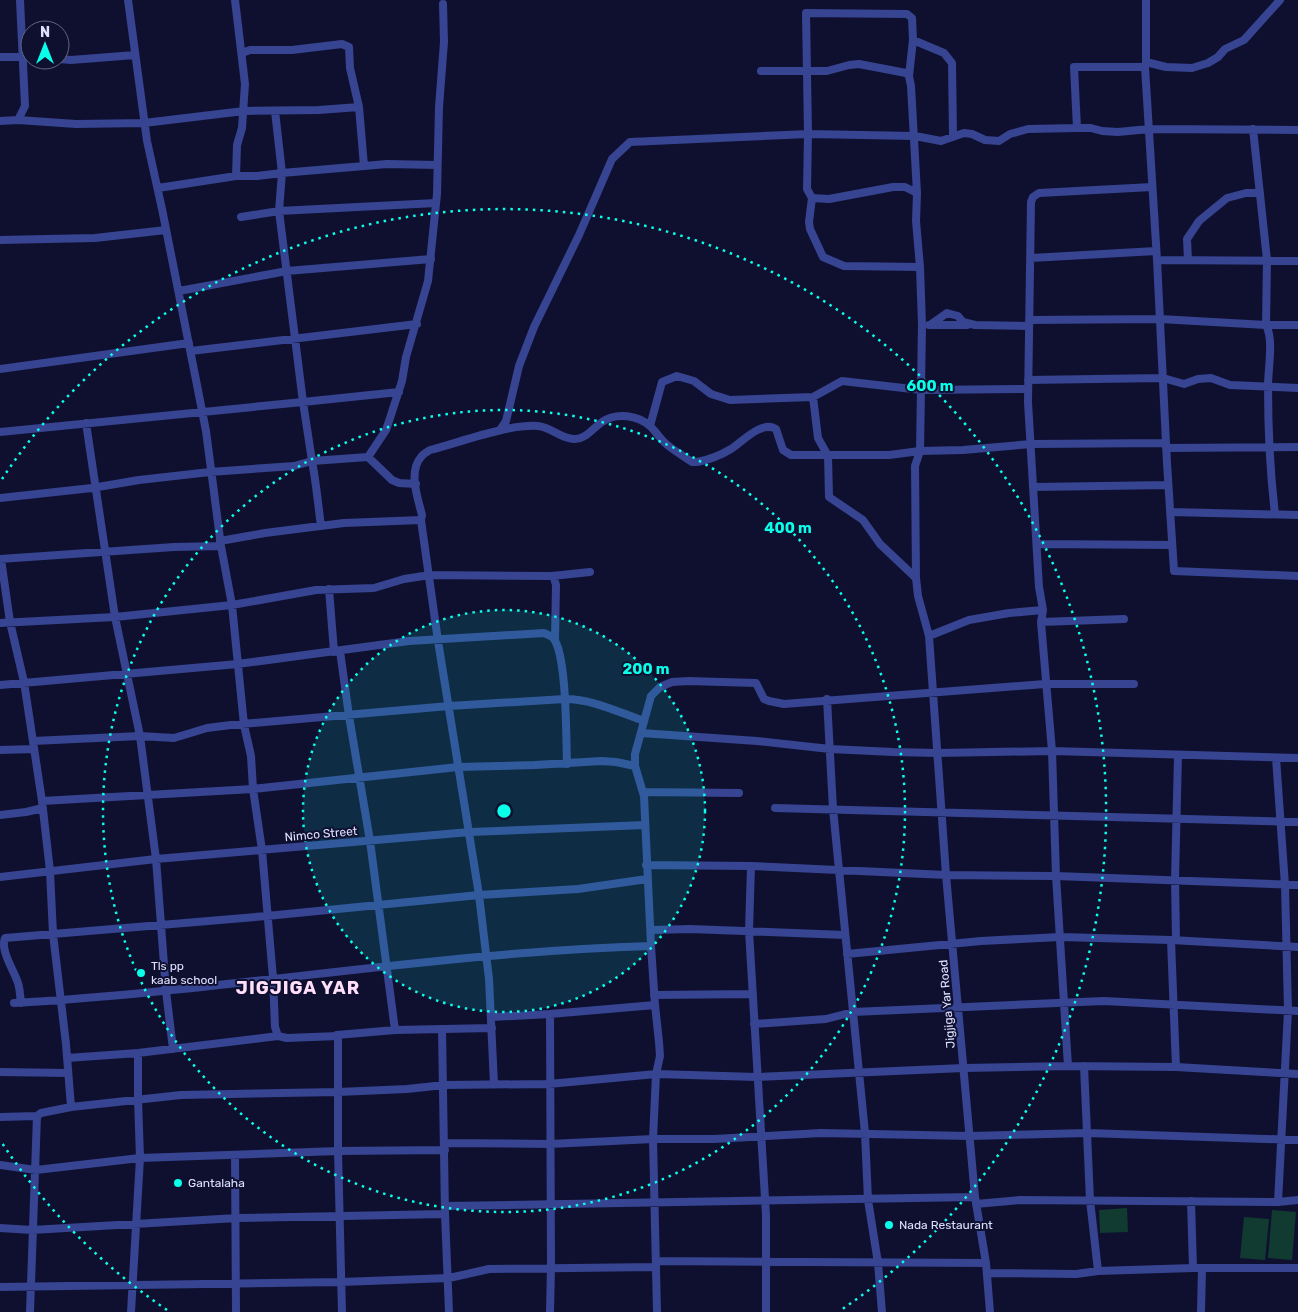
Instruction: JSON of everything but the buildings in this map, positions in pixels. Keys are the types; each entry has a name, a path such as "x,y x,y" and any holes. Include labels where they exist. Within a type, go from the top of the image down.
{"street":[{"path":"20,0 22,20"},
{"path":"128,0 144,124 202,411 221,544 232,605 244,725 251,756 253,789 262,850 276,1032 278,1036"},
{"path":"235,0 245,84 242,128 237,145 236,176"},
{"path":"1146,0 1146,65 1149,129 1173,568 1174,571 1180,573 1298,576"},
{"path":"1077,128 1074,66 1146,65 1192,68 1208,63 1218,57 1225,49 1244,40 1280,0"},
{"path":"0,498 95,488 139,480 211,472 294,466 312,460 368,457 386,430 399,392 406,357 428,281 436,203 439,107 444,42 442,4"},
{"name":"Jigjiga Yar Road","path":"807,70 806,13 907,14 912,18 913,40 909,76 915,136 916,221 926,325 921,390 920,451 915,466 916,578 918,596 928,636 943,812 946,875 975,1201 986,1263 990,1312"},
{"path":"913,40 944,53 952,63 953,136"},
{"path":"242,52 250,50 292,50 342,44 349,47 350,68 359,107 364,166"},
{"path":"70,60 135,55"},
{"path":"0,57 20,57"},
{"path":"761,70 826,70 859,64 906,72 909,76"},
{"path":"18,120 25,106 26,70"},
{"path":"807,70 807,189 812,198 809,222 810,229 823,257 844,266 920,267"},
{"path":"0,121 144,124 244,111 359,107"},
{"path":"275,111 282,174 279,211 282,244 303,402 317,486 321,526"},
{"path":"500,430 506,421 519,366 534,327 579,235 612,158 630,142 808,134 915,136 940,141 964,133 986,140 999,141 1010,134 1028,128 1091,128 1118,132 1149,129 1298,130"},
{"path":"1253,129 1267,260 1266,325 1270,334 1268,387 1275,514"},
{"path":"158,188 236,176 257,176 387,164 437,165"},
{"path":"812,198 829,199 893,187 905,187 917,193"},
{"path":"1068,1066 1056,876 1052,751 1045,684 1028,389 1031,202 1036,194 1152,187"},
{"path":"1188,260 1187,239 1199,221 1227,198 1260,193"},
{"path":"240,217 279,211 436,203"},
{"path":"0,240 95,238 166,230"},
{"path":"1031,258 1156,251"},
{"path":"179,290 287,271 431,259"},
{"path":"1157,260 1298,261"},
{"path":"926,325 947,313 958,316 963,322 975,325"},
{"path":"926,325 1160,319 1298,325"},
{"path":"0,369 416,324"},
{"path":"650,426 662,382 677,376 694,381 711,394 730,400 813,397 842,381 921,390 1028,389"},
{"path":"1028,380 1163,378 1184,384 1198,379 1211,378 1230,385 1298,388"},
{"path":"0,432 399,392"},
{"path":"813,397 818,438 828,456 829,498 863,520 880,544 916,578"},
{"path":"494,1084 492,1017 487,956 470,832 438,640 416,484 416,465 421,457 430,450 500,430 526,426 541,426 565,438 575,440 583,438 603,421 613,416 621,415 641,420 650,426 664,442 692,462 704,460 729,450 755,432 767,427 776,429 783,450 791,455 888,455 920,451 963,450 1031,444 1298,447"},
{"path":"86,423 115,617 140,736 156,859 166,991 173,1049"},
{"path":"368,457 384,470 392,480 416,484"},
{"path":"1034,487 1168,485"},
{"path":"1170,512 1298,515"},
{"path":"71,1107 53,934 50,871 43,804 24,682 10,622 1,559 221,544 321,526 421,520"},
{"path":"1036,544 1172,545"},
{"path":"0,623 115,617 232,605 294,593 329,589 374,588 404,579 430,575 552,576 590,572"},
{"path":"552,576 556,585 555,640"},
{"path":"329,589 337,652 370,841 395,1030"},
{"path":"928,636 969,620 1009,613 1042,610"},
{"path":"1041,622 1124,619"},
{"path":"0,685 238,664 401,642 537,633 551,635 560,654 565,699 567,764"},
{"path":"657,1312 653,1139 656,1074 660,1056 654,995 643,792 635,766 635,754 651,696 660,687 672,682 689,681 752,682 756,683 764,699 769,702 784,704 827,699 1045,684 1134,684"},
{"path":"0,750 33,745 140,736 174,738 207,728 449,706 565,699 580,699 644,720"},
{"path":"827,699 833,809 864,1133 868,1200 878,1263 882,1312"},
{"path":"641,732 830,749 938,753 1052,751 1298,758"},
{"path":"1176,1067 1174,940 1178,755"},
{"path":"1276,758 1285,884 1288,1011 1278,1202"},
{"path":"0,815 26,812 43,804 253,789 458,767 567,764 601,761 635,766"},
{"path":"643,792 739,793"},
{"path":"775,808 1298,822"},
{"name":"Nimco Street","path":"0,877 156,859 470,832 645,825"},
{"path":"646,865 751,866 946,875 1056,876 1298,885"},
{"path":"751,866 750,932 765,1200 766,1312"},
{"path":"647,879 578,889 479,895 267,916 5,938 3,942 18,984 17,1003 166,991 487,956 579,948 651,946"},
{"path":"651,930 690,929 845,935"},
{"path":"847,954 981,941 1060,937 1174,940 1298,947"},
{"path":"654,995 753,994"},
{"path":"754,1024 826,1019 853,1012 1104,1001 1298,1011"},
{"path":"492,1017 655,1005"},
{"path":"550,1014 550,1312"},
{"path":"67,1058 138,1053 278,1036 287,1038 395,1030 492,1028"},
{"path":"442,1029 449,1312"},
{"path":"337,1035 339,1038 338,1151 342,1312"},
{"path":"131,1312 140,1158 138,1053"},
{"path":"1084,1066 1090,1200 1098,1271"},
{"path":"0,1117 38,1116 71,1107 138,1099 218,1094 407,1090 444,1085 550,1084 656,1074 757,1077 964,1068 1084,1066 1176,1067 1298,1074"},
{"path":"0,1072 68,1073"},
{"path":"30,1312 38,1116"},
{"path":"0,1165 36,1170 140,1158 653,1139 714,1139 795,1133 970,1136 1088,1133 1298,1140"},
{"path":"235,1155 237,1218 236,1312"},
{"path":"0,1228 32,1230 137,1223 237,1218 339,1216 551,1204 765,1200 1278,1202 1298,1200"},
{"path":"1191,1201 1193,1268"},
{"path":"0,1287 341,1282 449,1278 489,1269 656,1264 767,1262 986,1263"},
{"path":"987,1273 1076,1274 1098,1271 1193,1268 1298,1268"},
{"path":"1202,1268 1202,1312"}],"green space":[{"path":"1127,1208 1128,1232 1100,1233 1099,1210"},
{"path":"1272,1210 1296,1212 1292,1260 1268,1258"},
{"path":"1244,1217 1269,1219 1265,1260 1240,1258"}],"place":[{"name":"Tls pp kaab school","path":"141,973"},
{"name":"Gantalaha","path":"178,1183"},
{"name":"Nada Restaurant","path":"889,1225"}],"district":[{"name":"JIGJIGA YAR","path":"298,988"}]}
